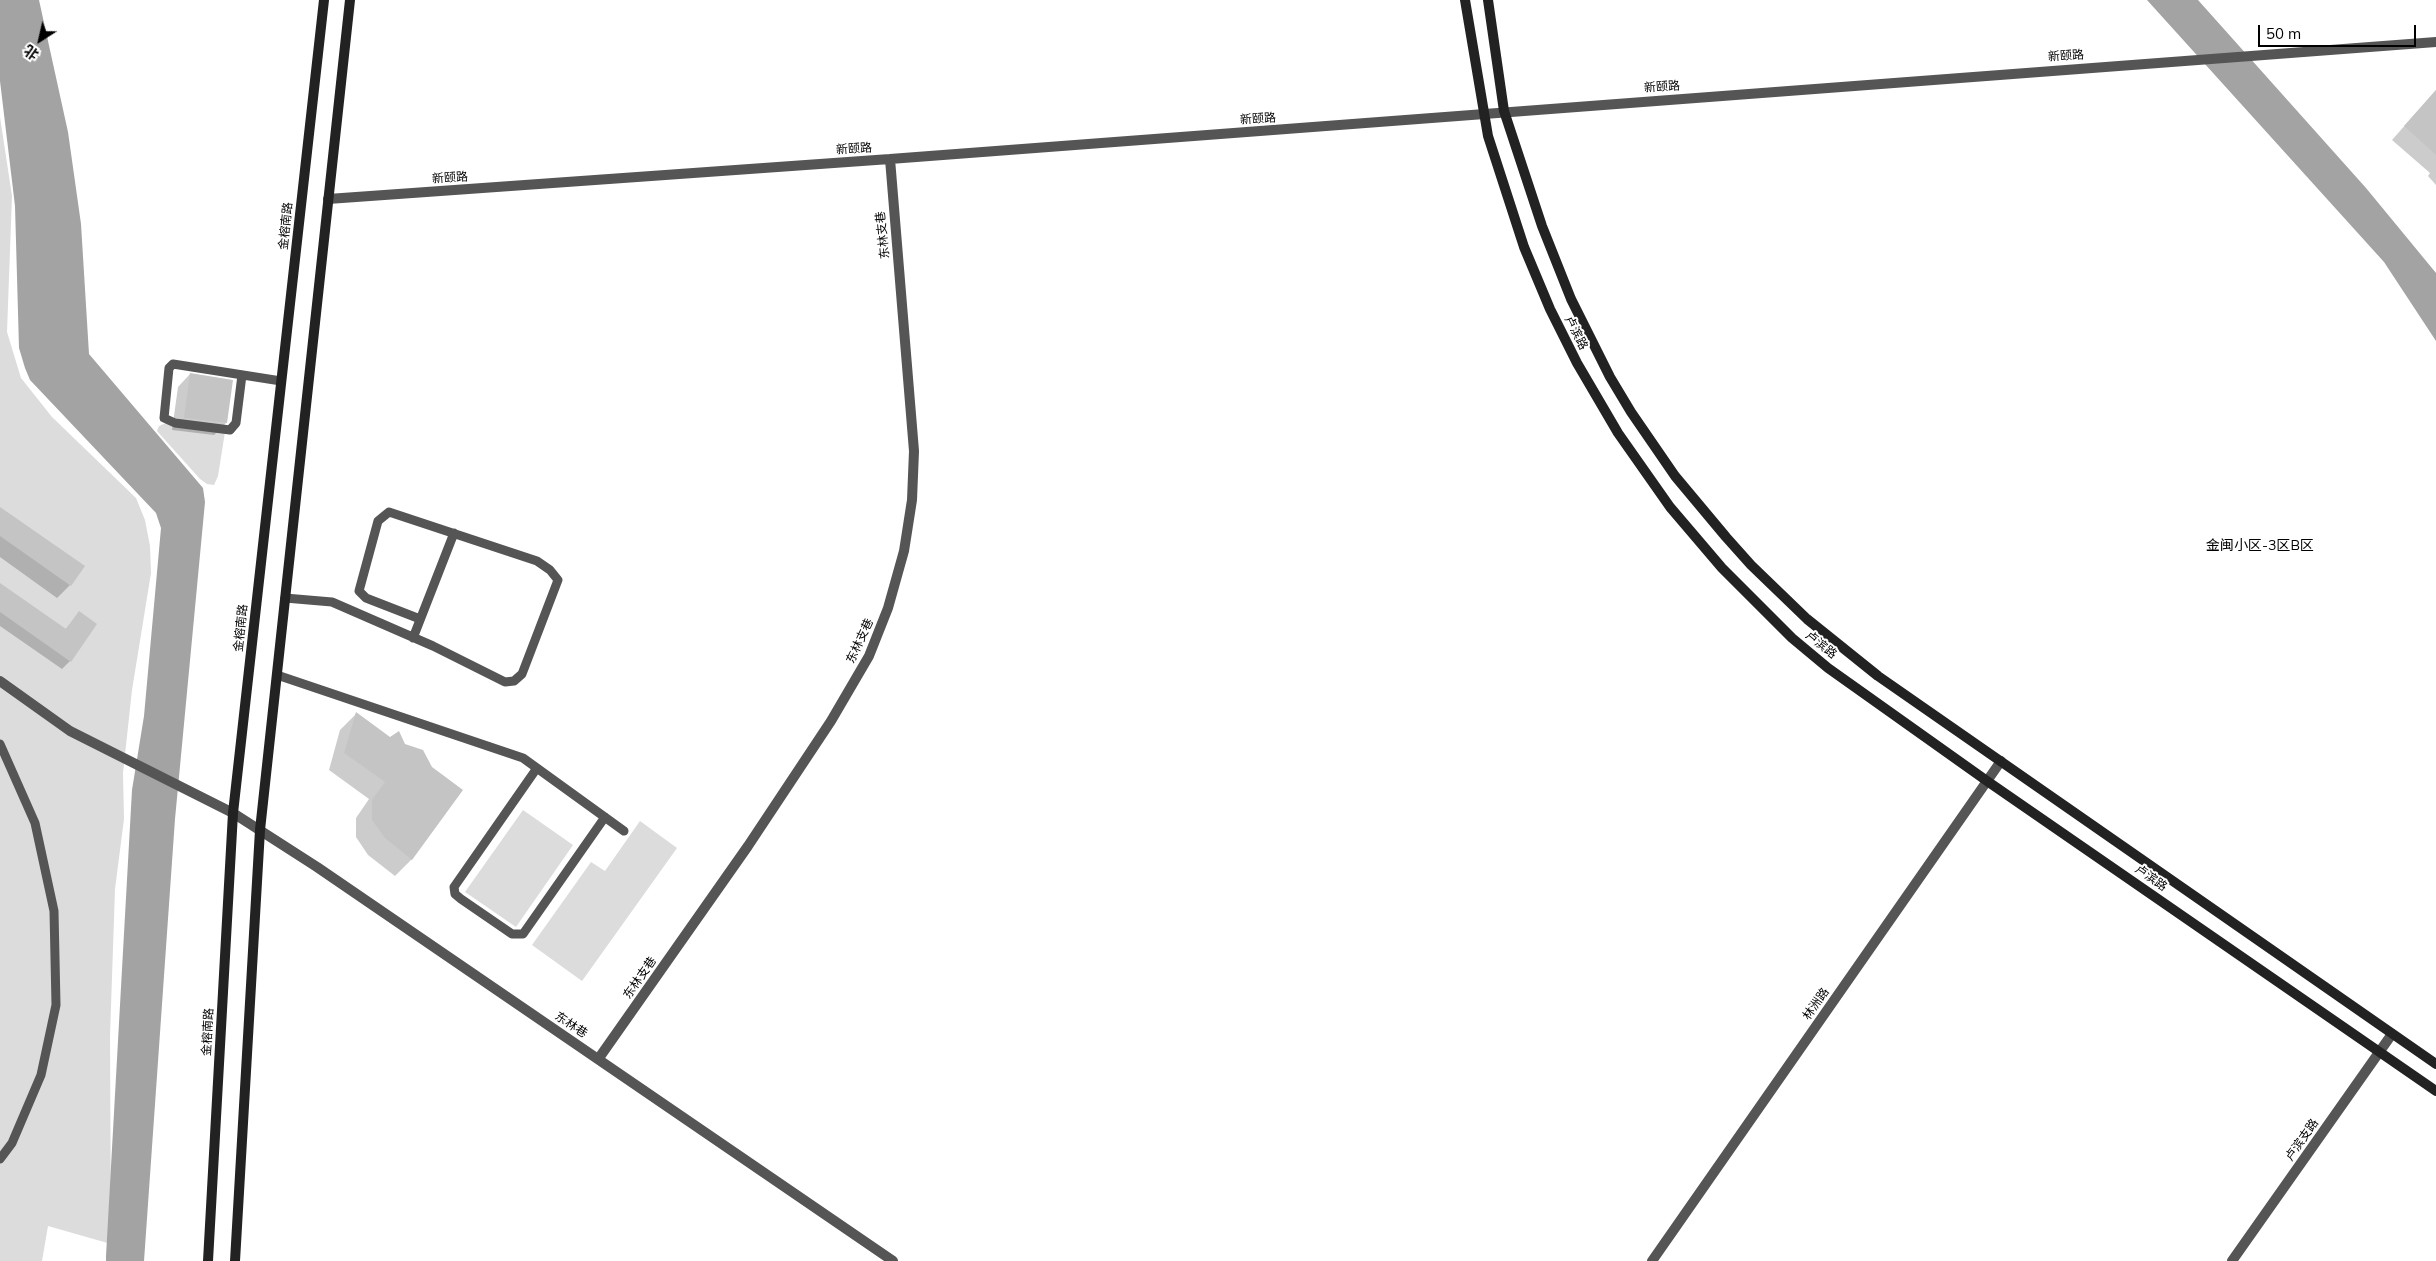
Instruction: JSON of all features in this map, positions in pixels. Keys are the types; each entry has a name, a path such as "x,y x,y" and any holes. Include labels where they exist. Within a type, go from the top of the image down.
{"main road":[{"name":"金榕南路","path":"208,1261 233,812 324,0"},
{"path":"235,1261 260,830 350,0"},
{"name":"卢滨路","path":"1465,0 1483,113 1511,210 1550,309 1599,401 1650,480 1722,568 1792,638 1828,668 1987,781 2436,1091"},
{"path":"1488,0 1504,111 1542,226 1571,299 1618,391 1675,476 1751,565 1807,619 1878,676 2436,1064"}],"street":[{"name":"新颐路","path":"328,199 890,159 2190,58 2436,42"},
{"name":"东林支巷","path":"599,1058 742,854 836,713 868,656 888,608 904,551 912,500 914,460 913,423 890,159"},
{"name":"东林巷","path":"0,681 70,731 233,812 317,866 893,1261"},
{"name":"林洲路","path":"1652,1261 2001,761"},
{"name":"卢滨支路","path":"2232,1261 2392,1034"}],"lane":[{"path":"242,375 236,423 230,430 175,423 164,418 169,368 173,364 281,381"},
{"path":"285,598 332,602 413,638 504,682 514,681 522,674 558,580 550,570 537,561 389,512 378,521 359,591 366,598 420,619"},
{"path":"413,638 454,533"},
{"path":"277,675 523,758 624,831"},
{"path":"0,744 34,823 54,911 56,1004 41,1075 12,1143 0,1159"},
{"path":"537,768 454,887 455,894 461,899 512,934 523,934 605,818"}],"shaded area":[{"path":"0,0 39,0 68,132 81,224 89,354 203,488 205,502 175,819 144,1261 106,1261 106,1256 132,790 144,716 161,528 156,513 30,380 25,368 19,348 15,206 0,81"},
{"path":"2147,0 2198,0 2366,188 2436,273 2436,341 2384,262"},
{"path":"0,117 12,196 7,332 21,378 52,417 136,498 145,520 150,546 151,573 132,690 123,773 124,819 115,889 110,1036 111,1244 48,1226 42,1261 0,1261"},
{"path":"166,423 225,432 218,476 214,485 207,484 200,479 157,431 159,426"},
{"path":"523,810 573,845 516,927 465,892"},
{"path":"640,821 677,848 582,981 532,945 591,862 605,871"}],"building":[{"path":"2436,90 2436,155 2404,126"},
{"path":"190,373 233,380 227,423 184,418"},
{"path":"0,507 85,566 71,586 0,536"},
{"path":"0,583 66,629 79,611 97,624 71,662 0,612"},
{"path":"356,712 390,737 399,731 405,744 423,750 432,767 463,790 412,860 385,838 372,820 372,800 385,782 344,753"}],"district":[{"name":"金闽小区-3区B区","path":"2260,546"}]}
